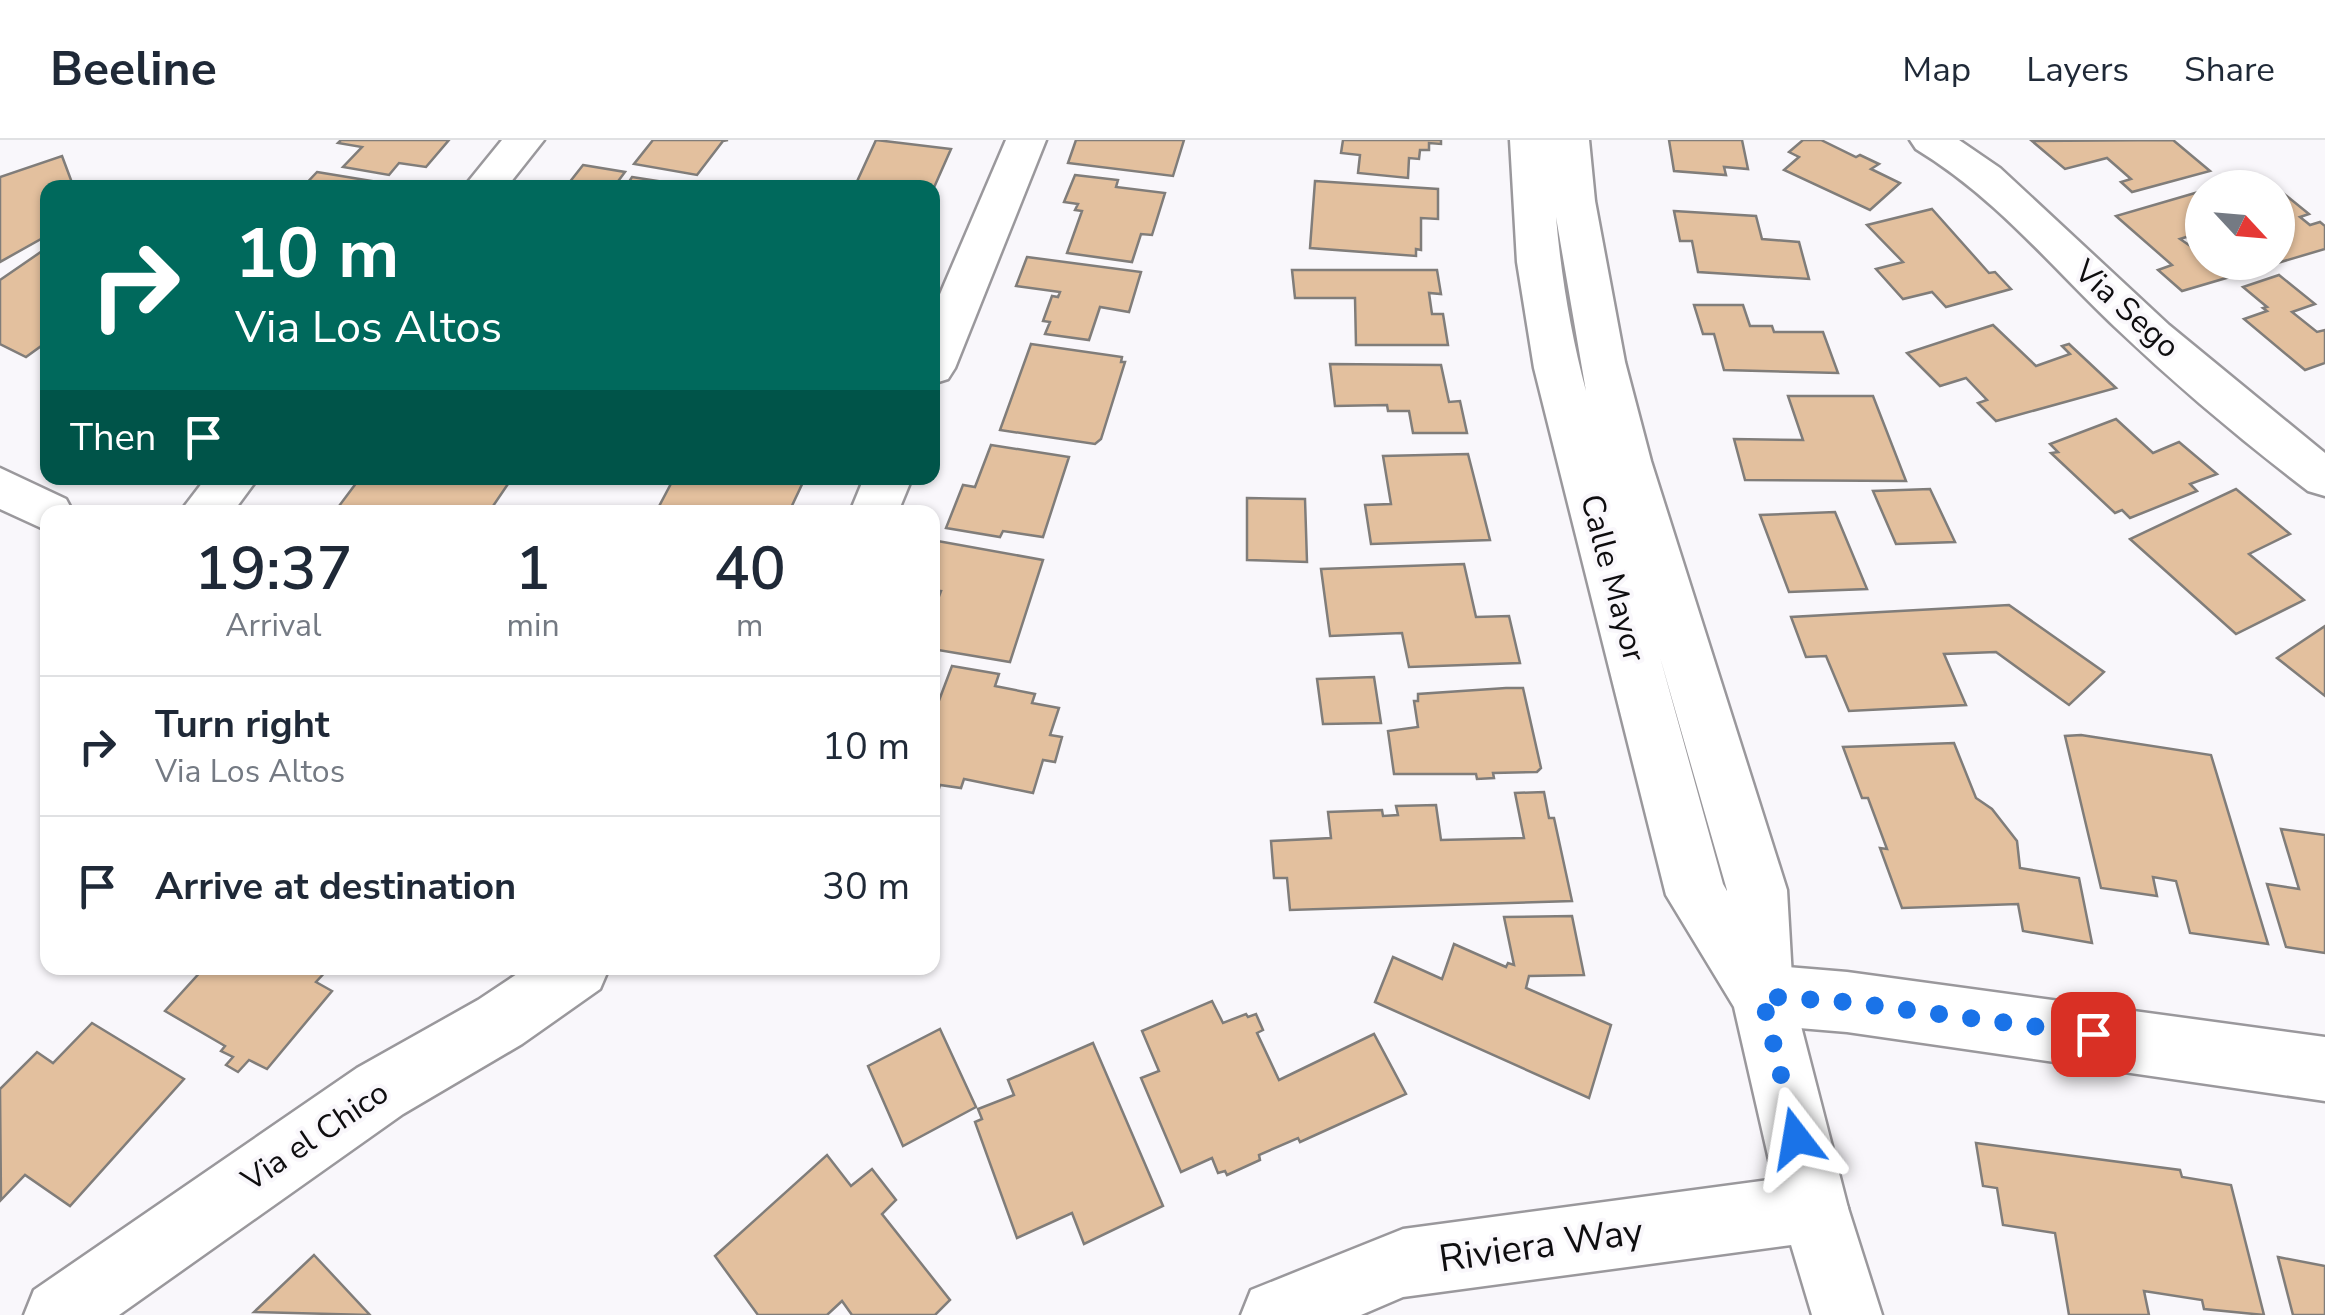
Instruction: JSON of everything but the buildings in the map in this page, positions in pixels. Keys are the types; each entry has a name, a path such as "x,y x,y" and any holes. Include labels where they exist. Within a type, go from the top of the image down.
{"street":[{"path":"490,180 524,140"},
{"path":"940,349 1026,140"},
{"name":"Calle Mayor","path":"1530,140 1538,262 1557,368 1696,895 1762,996"},
{"name":"Calle Mayor","path":"1568,140 1586,278 1610,395 1758,890 1762,996 1814,1208 1847,1315"},
{"name":"Via Sego","path":"1930,140 1954,153 2008,196 2133,317 2325,478"},
{"path":"210,505 228,485"},
{"path":"0,487 40,507"},
{"name":"Via el Chico","path":"59,1315 380,1090 500,1022 568,975"},
{"path":"1762,996 1847,1002 2325,1069"},
{"name":"Riviera Way","path":"1276,1315 1403,1264 1814,1208"}],"route":[{"path":"1796,1138 1762,996 1847,1002 2093,1034"}]}
